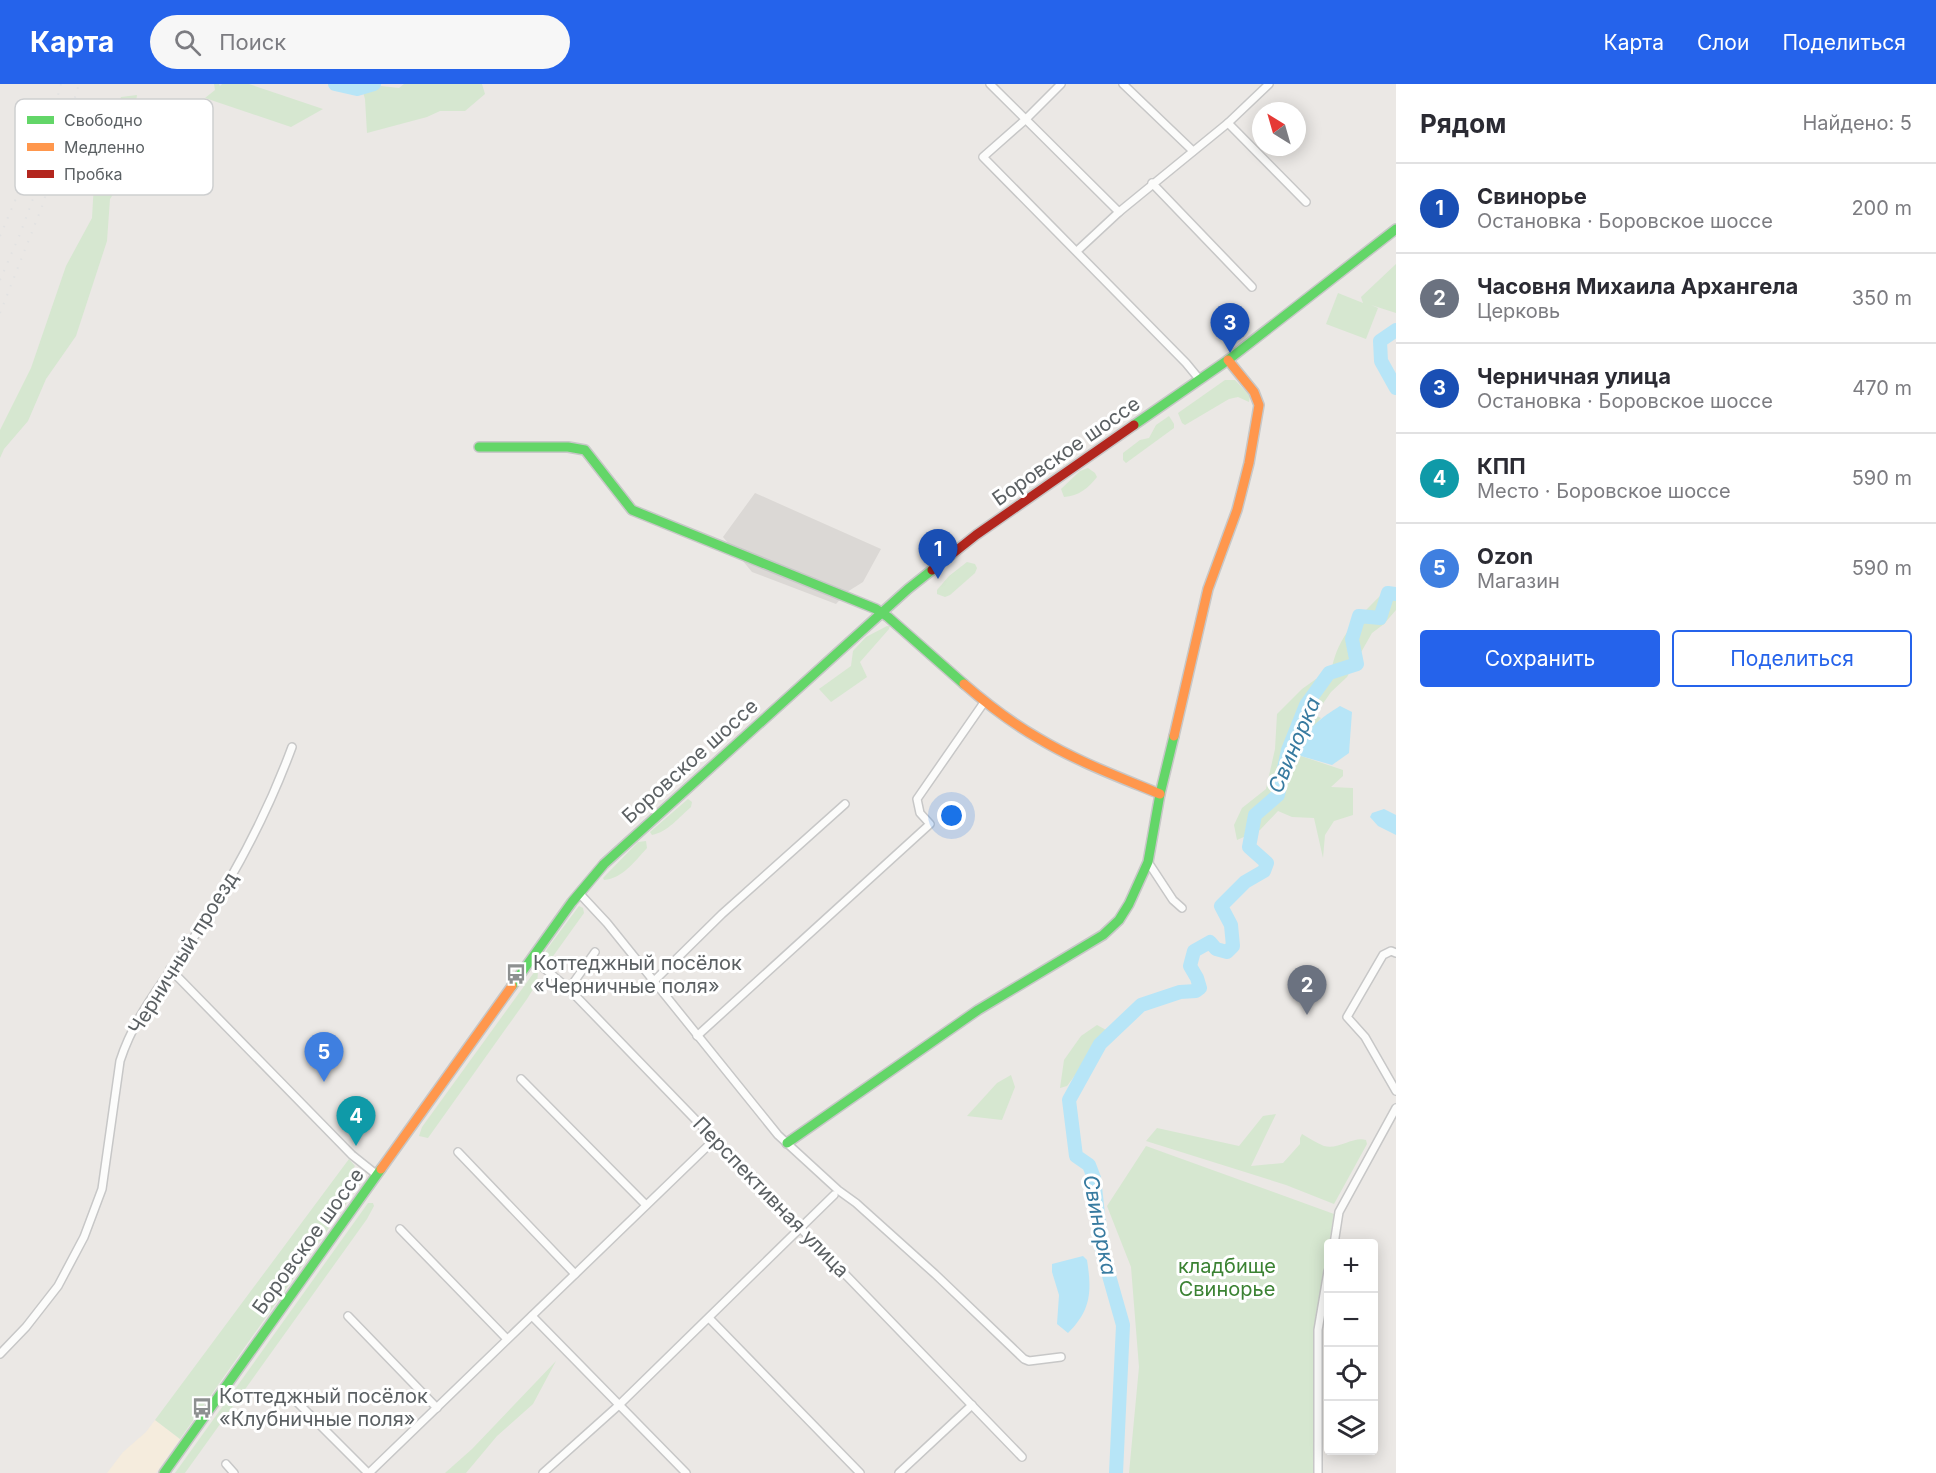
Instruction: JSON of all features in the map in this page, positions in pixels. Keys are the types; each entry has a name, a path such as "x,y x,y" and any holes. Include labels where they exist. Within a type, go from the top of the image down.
{"street":[{"path":"990,84 1119,212"},
{"path":"1060,84 1025,120 982,157 1077,251 1200,380"},
{"path":"1123,84 1193,151"},
{"path":"1077,251 1152,183 1228,123 1263,86"},
{"path":"1228,123 1306,202"},
{"path":"1152,183 1252,287"},
{"name":"Боровское шоссе","path":"164,1473 579,893 623,847 880,613 976,535 1228,360 1396,229"},
{"path":"787,1143 978,1010 1103,936 1119,920 1129,904 1148,862 1160,794 1208,589 1237,510 1249,463 1259,405 1254,392 1228,360"},
{"path":"479,447 568,447 585,450 632,510 876,609 985,701 1037,738 1160,794"},
{"path":"697,1036 930,824 920,813 917,799 985,701"},
{"name":"Черничный проезд","path":"0,1354 26,1327 54,1292 84,1237 102,1189 120,1061 124,1047 139,1016 230,882 276,789 292,747"},
{"path":"653,982 722,914 845,804"},
{"path":"1148,862 1173,900 1182,908"},
{"path":"579,893 787,1143 935,1274 1024,1359 1029,1361 1060,1357"},
{"path":"1396,952 1391,951 1383,955 1347,1017 1365,1037 1396,1091"},
{"path":"569,989 595,952"},
{"name":"Перспективная улица","path":"532,959 569,989 1022,1457"},
{"path":"170,969 352,1155 377,1175"},
{"path":"520,1079 646,1205"},
{"path":"1335,1239 1339,1212 1396,1108"},
{"path":"295,1400 369,1473 715,1139"},
{"path":"458,1152 576,1274"},
{"path":"543,1473 619,1405 834,1195"},
{"path":"400,1229 507,1340"},
{"path":"1318,1473 1318,1329 1325,1293"},
{"path":"348,1316 437,1408"},
{"path":"532,1316 686,1473"},
{"path":"709,1318 860,1473"},
{"path":"899,1473 972,1405"},
{"path":"226,1464 234,1473"}],"shaded area":[{"path":"755,493 881,549 863,582 847,592 836,604 752,572 723,537"},
{"path":"155,1420 180,1439 156,1473 107,1473 123,1452 146,1432"}],"green space":[{"path":"214,84 220,86 222,84 249,84 323,109 291,127 205,98 215,90"},
{"path":"404,84 482,84 485,94 465,111 440,111 427,117 367,133 363,92 381,86 399,88"},
{"path":"137,95 136,99 120,99"},
{"path":"93,195 113,195 110,199 107,241 76,336 46,379 28,421 4,449 0,458 0,430 31,368 66,266 92,218"},
{"path":"1396,264 1396,313 1371,305 1378,308 1366,339 1326,324 1338,293 1363,303 1361,297"},
{"path":"1225,380 1235,380 1250,396 1249,402 1238,397 1229,399 1185,425 1182,423 1178,413"},
{"path":"1169,416 1174,428 1126,463 1123,460 1123,453 1140,440 1149,438 1156,425"},
{"path":"1088,468 1097,477 1083,491 1064,497 1061,489 1080,471"},
{"path":"967,562 975,564 977,568 975,573 950,595 945,597 937,594 937,590 949,576"},
{"path":"1396,587 1396,610 1384,624 1372,633 1347,677 1331,692 1315,715 1321,718 1299,744 1301,756 1343,770 1343,776 1331,787 1353,788 1353,815 1334,821 1325,835 1323,858 1314,818 1292,817 1278,811 1260,830 1237,840 1234,825 1242,808 1266,789 1275,749 1277,714 1302,689 1316,679 1330,678 1335,656 1343,638 1379,597"},
{"path":"890,626 889,629 860,662 867,677 831,702 819,689 851,666 853,651 866,637"},
{"path":"688,799 692,802 691,807 668,827 652,835 650,832"},
{"path":"646,841 647,848 628,868 611,879 604,880 603,878 638,842"},
{"path":"579,906 583,908 584,913 551,959 546,961 544,957 547,949"},
{"path":"535,971 538,972 537,983 527,999 428,1138 419,1136 422,1127"},
{"path":"1097,1025 1108,1031 1067,1086 1060,1088 1064,1060 1081,1036"},
{"path":"1011,1075 1015,1087 1002,1120 967,1116 997,1083"},
{"path":"1276,1114 1251,1166 1283,1163 1300,1144 1302,1134 1321,1145 1330,1147 1361,1139 1366,1140 1367,1144 1334,1204 1286,1185 1146,1141 1157,1128 1239,1146 1263,1116"},
{"name":"кладбище Свинорье","path":"1146,1146 1334,1214 1330,1239 1324,1239 1324,1274 1313,1340 1314,1473 1129,1473 1139,1367 1131,1267 1107,1206"},
{"path":"349,1159 355,1166 352,1170 357,1174 360,1170 365,1177 180,1439 155,1420"},
{"path":"368,1203 373,1203 374,1206 367,1219 185,1473 175,1473"},
{"path":"556,1361 533,1404 497,1436 466,1473 445,1473 472,1449"}],"water":[{"path":"1340,706 1352,712 1349,753 1332,765 1301,756 1298,752 1308,731"},
{"path":"1384,809 1396,815 1396,835 1378,826 1370,817 1372,813"},
{"path":"1083,1256 1087,1260 1089,1271 1088,1300 1076,1325 1068,1333 1057,1324 1059,1295 1052,1264"}],"waterway":[{"path":"335,84 357,89 374,84"},
{"name":"Свинорка","path":"1396,330 1380,341 1381,361 1396,388"},
{"name":"Свинорка","path":"1116,1473 1123,1325 1102,1251 1094,1178 1089,1165 1076,1156 1069,1100 1100,1044 1141,1005 1200,988 1190,966 1194,951 1210,942 1216,949 1227,952 1233,946 1231,925 1221,906 1245,882 1264,871 1267,863 1249,847 1255,815 1278,795 1288,750 1306,705 1329,673 1357,664 1352,639 1359,616 1380,618 1388,593 1396,594"}],"railway":[{"path":"57,99 61,84"},
{"path":"74,99 79,84"},
{"path":"0,236 17,195"},
{"path":"0,280 34,195"},
{"path":"0,313 46,195"}],"traffic: fast":[{"path":"1134,425 1228,360 1396,229"},
{"path":"479,447 568,447 585,450 632,510 876,609 964,684"},
{"path":"512,986 572,902 604,864 908,589 932,570"},
{"path":"787,1143 978,1010 1103,935 1119,920 1148,862 1160,794 1174,736"},
{"path":"164,1473 381,1169"}],"traffic: slow":[{"path":"1174,736 1208,589 1237,510 1249,463 1259,405 1254,392 1228,360"},
{"path":"964,684 1009,720 1052,746 1160,794"},
{"path":"381,1169 512,986"}],"traffic: jam":[{"path":"932,570 976,535 1134,425"}],"place":[{"name":"Черничная улица","path":"1230,353"},
{"name":"Свинорье","path":"938,579"},
{"name":"Коттеджный посёлок «Черничные поля»","path":"516,974"},
{"name":"Часовня Михаила Архангела","path":"1307,1015"},
{"name":"Ozon","path":"324,1082"},
{"name":"КПП","path":"356,1146"},
{"name":"Коттеджный посёлок «Клубничные поля»","path":"202,1408"}]}
